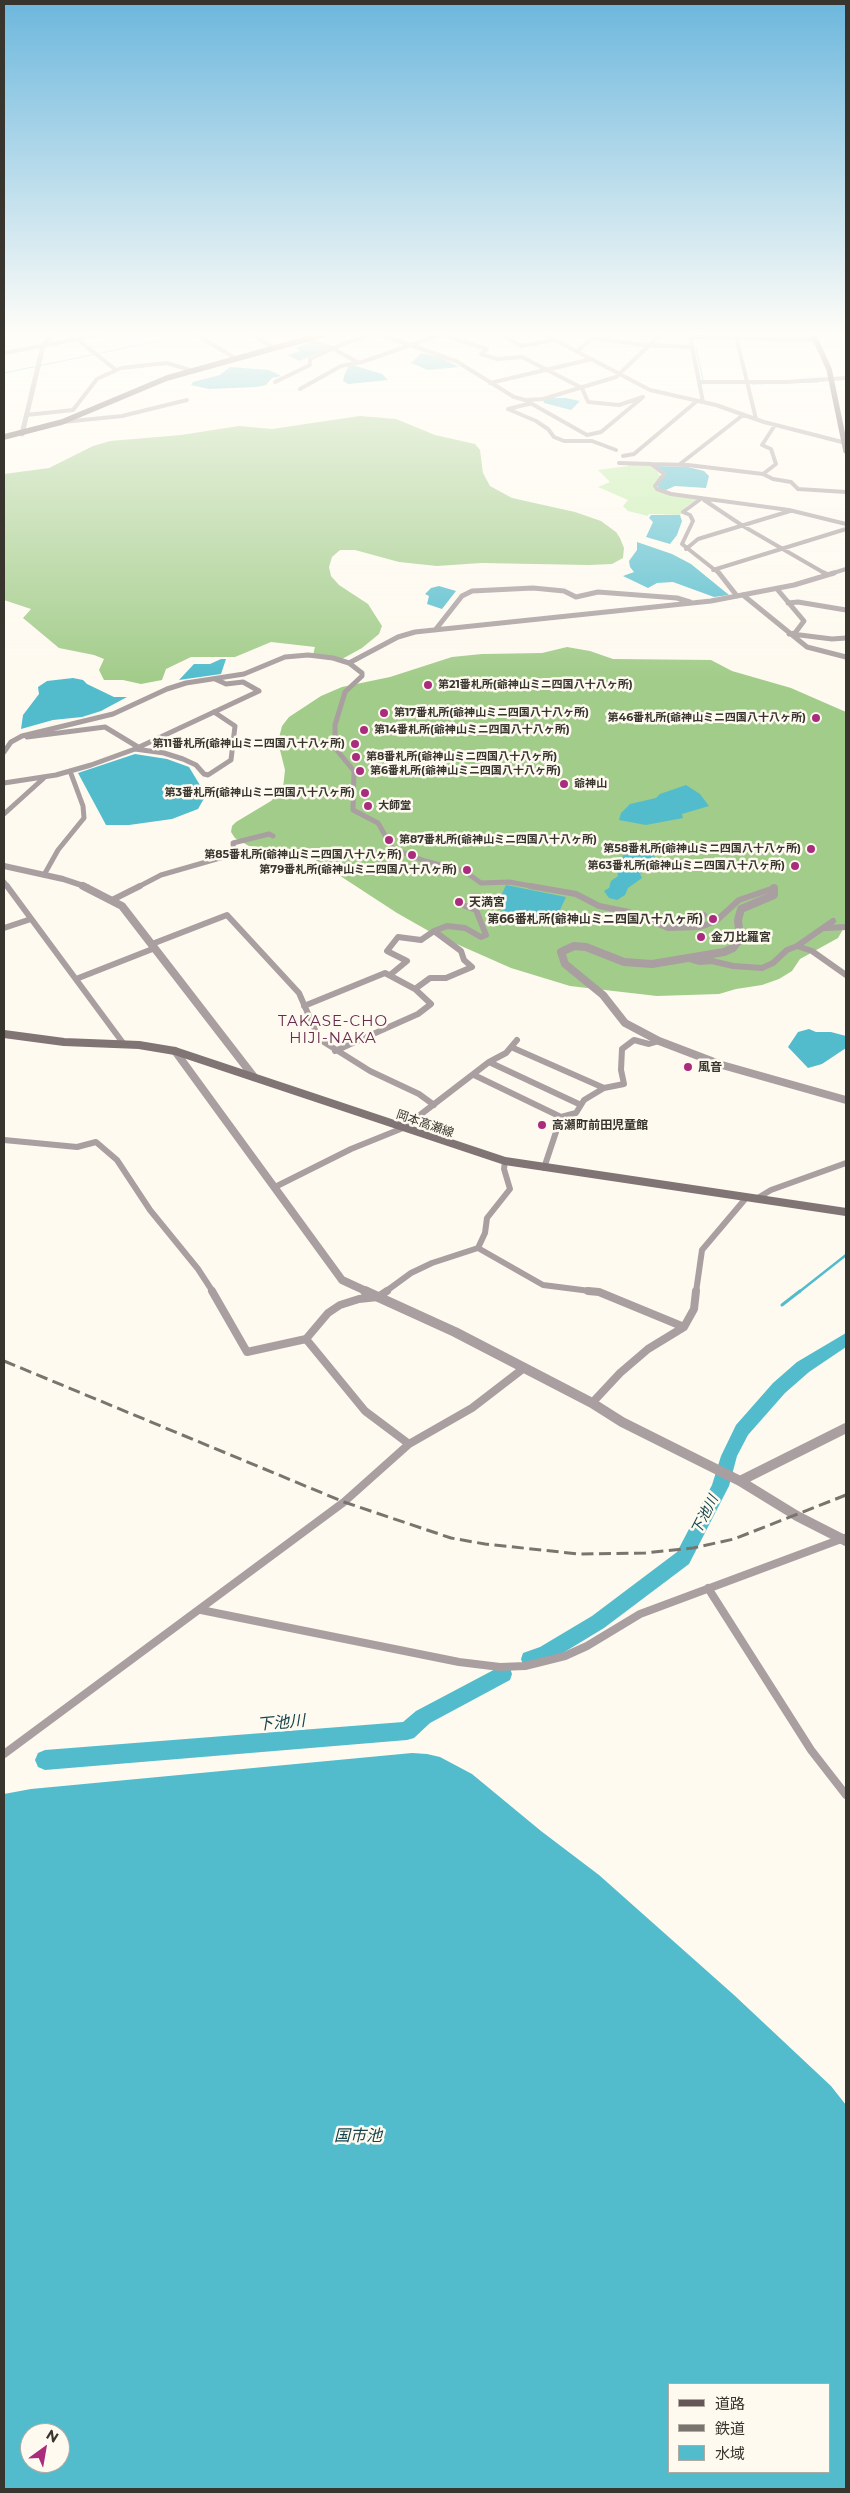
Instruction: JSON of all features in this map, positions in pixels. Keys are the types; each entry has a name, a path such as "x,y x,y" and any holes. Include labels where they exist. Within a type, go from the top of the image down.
{"main road":[{"name":"岡本高瀬線","path":"4,1034 64,1042 124,1044 175,1052 505,1161 846,1212"}],"street":[{"path":"612,448 623,456 626,463"},
{"path":"623,456 634,454 641,448"},
{"path":"680,464 700,448"},
{"path":"764,474 776,464 770,448"},
{"path":"619,463 680,464 764,474 773,480 791,482 798,489 846,492"},
{"path":"651,464 664,474 656,486 657,489 702,498 793,510 846,524"},
{"path":"702,498 743,526 828,575"},
{"path":"702,498 683,512 690,515 693,521 682,544 731,586 737,596"},
{"path":"686,549 698,539 793,510"},
{"path":"713,570 846,530"},
{"path":"350,663 361,659 398,637 436,629 694,603 776,589 846,569"},
{"path":"436,629 462,596 472,591 543,588 564,591 576,597 598,592 678,598 694,603"},
{"path":"776,589 804,620 795,633 789,634"},
{"path":"743,595 789,634 808,647 846,657"},
{"path":"788,604 798,602 846,610"},
{"path":"789,634 832,639 846,638"},
{"path":"4,752 12,742 22,736 113,714 167,688 244,674 280,658 296,655 333,658 350,663 358,669 362,676 345,692 335,725 335,748 354,771 354,812 378,823 384,830 386,839 396,850 425,861 443,864 464,871 481,883 509,882 576,894 599,906 630,912 668,928 687,929 700,927 716,920 739,900 774,888 774,896 742,909 738,920 740,939 733,948 686,958 636,964 624,962 586,947 574,946 561,952 565,964 603,995 625,1023 659,1041 722,1065 846,1100"},
{"path":"4,783 70,771 136,748 260,691 243,682 226,684 215,678"},
{"path":"22,736 55,735 105,726 136,748 164,753 182,759 196,765 204,774 208,775 231,760 231,747 236,726 214,712"},
{"path":"44,875 58,850 84,818 83,806 70,771"},
{"path":"4,814 46,776"},
{"path":"112,900 125,891 161,875 234,854 233,843 269,834 273,836"},
{"path":"4,866 93,889 112,900 128,913 254,1077"},
{"path":"4,882 124,1044"},
{"path":"390,975 407,961 387,951 398,937 421,940 434,931 447,926 465,928 481,938 486,935 476,910 465,906"},
{"path":"76,979 227,915 299,993 319,1039 335,1051 419,1094 434,1105"},
{"path":"687,929 686,926 701,920 704,915"},
{"path":"4,928 31,919"},
{"path":"686,958 700,962 712,960 733,966 762,968 773,963 787,950 797,946 834,921"},
{"path":"826,928 846,928"},
{"path":"415,989 430,978 446,978 472,966 464,960 461,951 434,931"},
{"path":"797,946 812,951 846,974"},
{"path":"304,1006 386,973 415,989 431,1004 418,1014 335,1051"},
{"path":"274,1188 351,1149 402,1128 489,1062 506,1053 517,1040"},
{"path":"474,1075 561,1117 576,1113 584,1100 604,1088 624,1084 621,1070 622,1050 634,1040 649,1044 659,1041"},
{"path":"511,1047 604,1088"},
{"path":"175,1052 335,1273 347,1283 425,1317 592,1403 622,1422 740,1481 797,1516 845,1539"},
{"path":"489,1062 581,1105"},
{"path":"544,1168 561,1117"},
{"path":"4,1140 77,1147 96,1142 117,1160 150,1210 198,1270 226,1312 247,1352 306,1339 328,1313 340,1305 359,1298 378,1297 411,1273 432,1263 478,1248 485,1233 487,1218 510,1189 504,1169 505,1161"},
{"path":"756,1200 771,1190 846,1163"},
{"path":"592,1403 627,1367 648,1349 684,1327 694,1309 702,1250 746,1198"},
{"path":"478,1248 510,1268 543,1285 599,1292 684,1327"},
{"path":"306,1339 365,1411 409,1444"},
{"path":"4,1754 201,1610 344,1502 409,1444 472,1408 524,1368"},
{"path":"740,1481 846,1428"},
{"path":"201,1610 459,1662 500,1667 525,1666 565,1656 587,1646 640,1614 845,1539"},
{"path":"708,1588 811,1750 846,1795"}],"green space":[{"path":"88,448 479,448 483,473 490,486 512,498 575,512 601,521 616,532 620,538 624,548 623,558 612,564 589,565 481,563 437,566 399,562 355,550 340,550 332,557 329,567 331,576 339,585 368,604 382,626 379,634 362,648 342,659 313,655 315,647 271,642 235,657 191,657 166,669 162,680 141,684 123,680 104,680 99,670 104,659 94,655 59,648 23,618 31,609 4,600 4,474 49,468"},
{"path":"628,464 649,465 657,471 660,476 656,490 699,498 686,507 680,515 649,514 648,516 628,511 623,506 628,500 598,487 610,482 598,470 628,466"},
{"name":"爺神山","path":"567,647 590,651 613,659 711,660 732,671 791,688 846,712 846,924 838,938 800,959 792,971 779,979 762,985 719,994 657,996 570,986 511,968 434,934 397,913 305,853 249,846 235,838 231,832 232,826 236,822 271,801 283,788 285,770 278,742 282,726 289,717 321,696 342,687 390,677 452,657 482,654 542,653"}],"water":[{"path":"656,466 688,467 704,471 709,476 706,488 675,486 666,490 659,489 657,485 666,474"},
{"path":"651,515 680,515 682,521 677,535 670,544 646,537 653,522 649,518"},
{"path":"637,542 672,554 691,564 729,595 714,597 673,582 657,583 648,588 623,576 634,572 630,567 629,561 637,550"},
{"path":"439,586 456,591 442,609 427,604 429,596 425,594 431,588"},
{"path":"226,659 221,674 179,680 194,664 210,664"},
{"path":"73,678 83,680 87,684 114,697 127,697 101,711 82,717 53,720 21,729 23,715 39,694 38,687 47,681"},
{"path":"135,754 167,759 189,767 206,795 198,809 172,819 129,825 106,825 78,773"},
{"path":"686,785 700,794 709,806 682,814 683,818 646,825 619,820 621,813 630,804 656,798 660,794"},
{"path":"637,850 658,858 658,861 651,864 640,874 642,878 628,888 625,895 617,900 609,898 604,891 609,888 611,881 618,876 617,867 621,864 623,855"},
{"path":"506,885 566,897 555,921 495,909"},
{"path":"809,1029 816,1032 831,1032 846,1036 846,1048 822,1064 808,1068 788,1047 798,1032"},
{"name":"国市池","path":"412,1753 440,1757 472,1774 541,1831 599,1875 734,1995 831,2086 846,2105 846,2489 4,2489 4,1794 31,1789"}],"waterway":[{"path":"799,1292 846,1255"},
{"path":"782,1305 800,1291"},
{"name":"下池川","path":"530,1659 546,1653 598,1622 683,1558 720,1486 729,1456 742,1430 779,1388 803,1367 846,1339"},
{"name":"下池川","path":"45,1760 407,1731 423,1717 503,1674"}],"railway":[{"path":"4,1361 344,1502 451,1538 485,1544 579,1554 645,1553 693,1548 734,1539 846,1495"}],"place":[{"name":"第21番札所(爺神山ミニ四国八十八ヶ所)","path":"428,685"},
{"name":"第17番札所(爺神山ミニ四国八十八ヶ所)","path":"384,713"},
{"name":"第46番札所(爺神山ミニ四国八十八ヶ所)","path":"816,718"},
{"name":"第14番札所(爺神山ミニ四国八十八ヶ所)","path":"364,730"},
{"name":"第11番札所(爺神山ミニ四国八十八ヶ所)","path":"355,744"},
{"name":"第8番札所(爺神山ミニ四国八十八ヶ所)","path":"356,757"},
{"name":"第6番札所(爺神山ミニ四国八十八ヶ所)","path":"360,771"},
{"name":"爺神山","path":"564,784"},
{"name":"第3番札所(爺神山ミニ四国八十八ヶ所)","path":"365,793"},
{"name":"大師堂","path":"368,806"},
{"name":"第87番札所(爺神山ミニ四国八十八ヶ所)","path":"389,840"},
{"name":"第58番札所(爺神山ミニ四国八十八ヶ所)","path":"811,849"},
{"name":"第85番札所(爺神山ミニ四国八十八ヶ所)","path":"412,855"},
{"name":"第63番札所(爺神山ミニ四国八十八ヶ所)","path":"795,866"},
{"name":"第79番札所(爺神山ミニ四国八十八ヶ所)","path":"467,870"},
{"name":"天満宮","path":"459,902"},
{"name":"第66番札所(爺神山ミニ四国八十八ヶ所)","path":"713,919"},
{"name":"金刀比羅宮","path":"701,937"},
{"name":"風音","path":"688,1067"},
{"name":"高瀬町前田児童館","path":"542,1125"}],"district":[{"name":"TAKASE-CHO HIJI-NAKA","path":"333,1030"}]}
